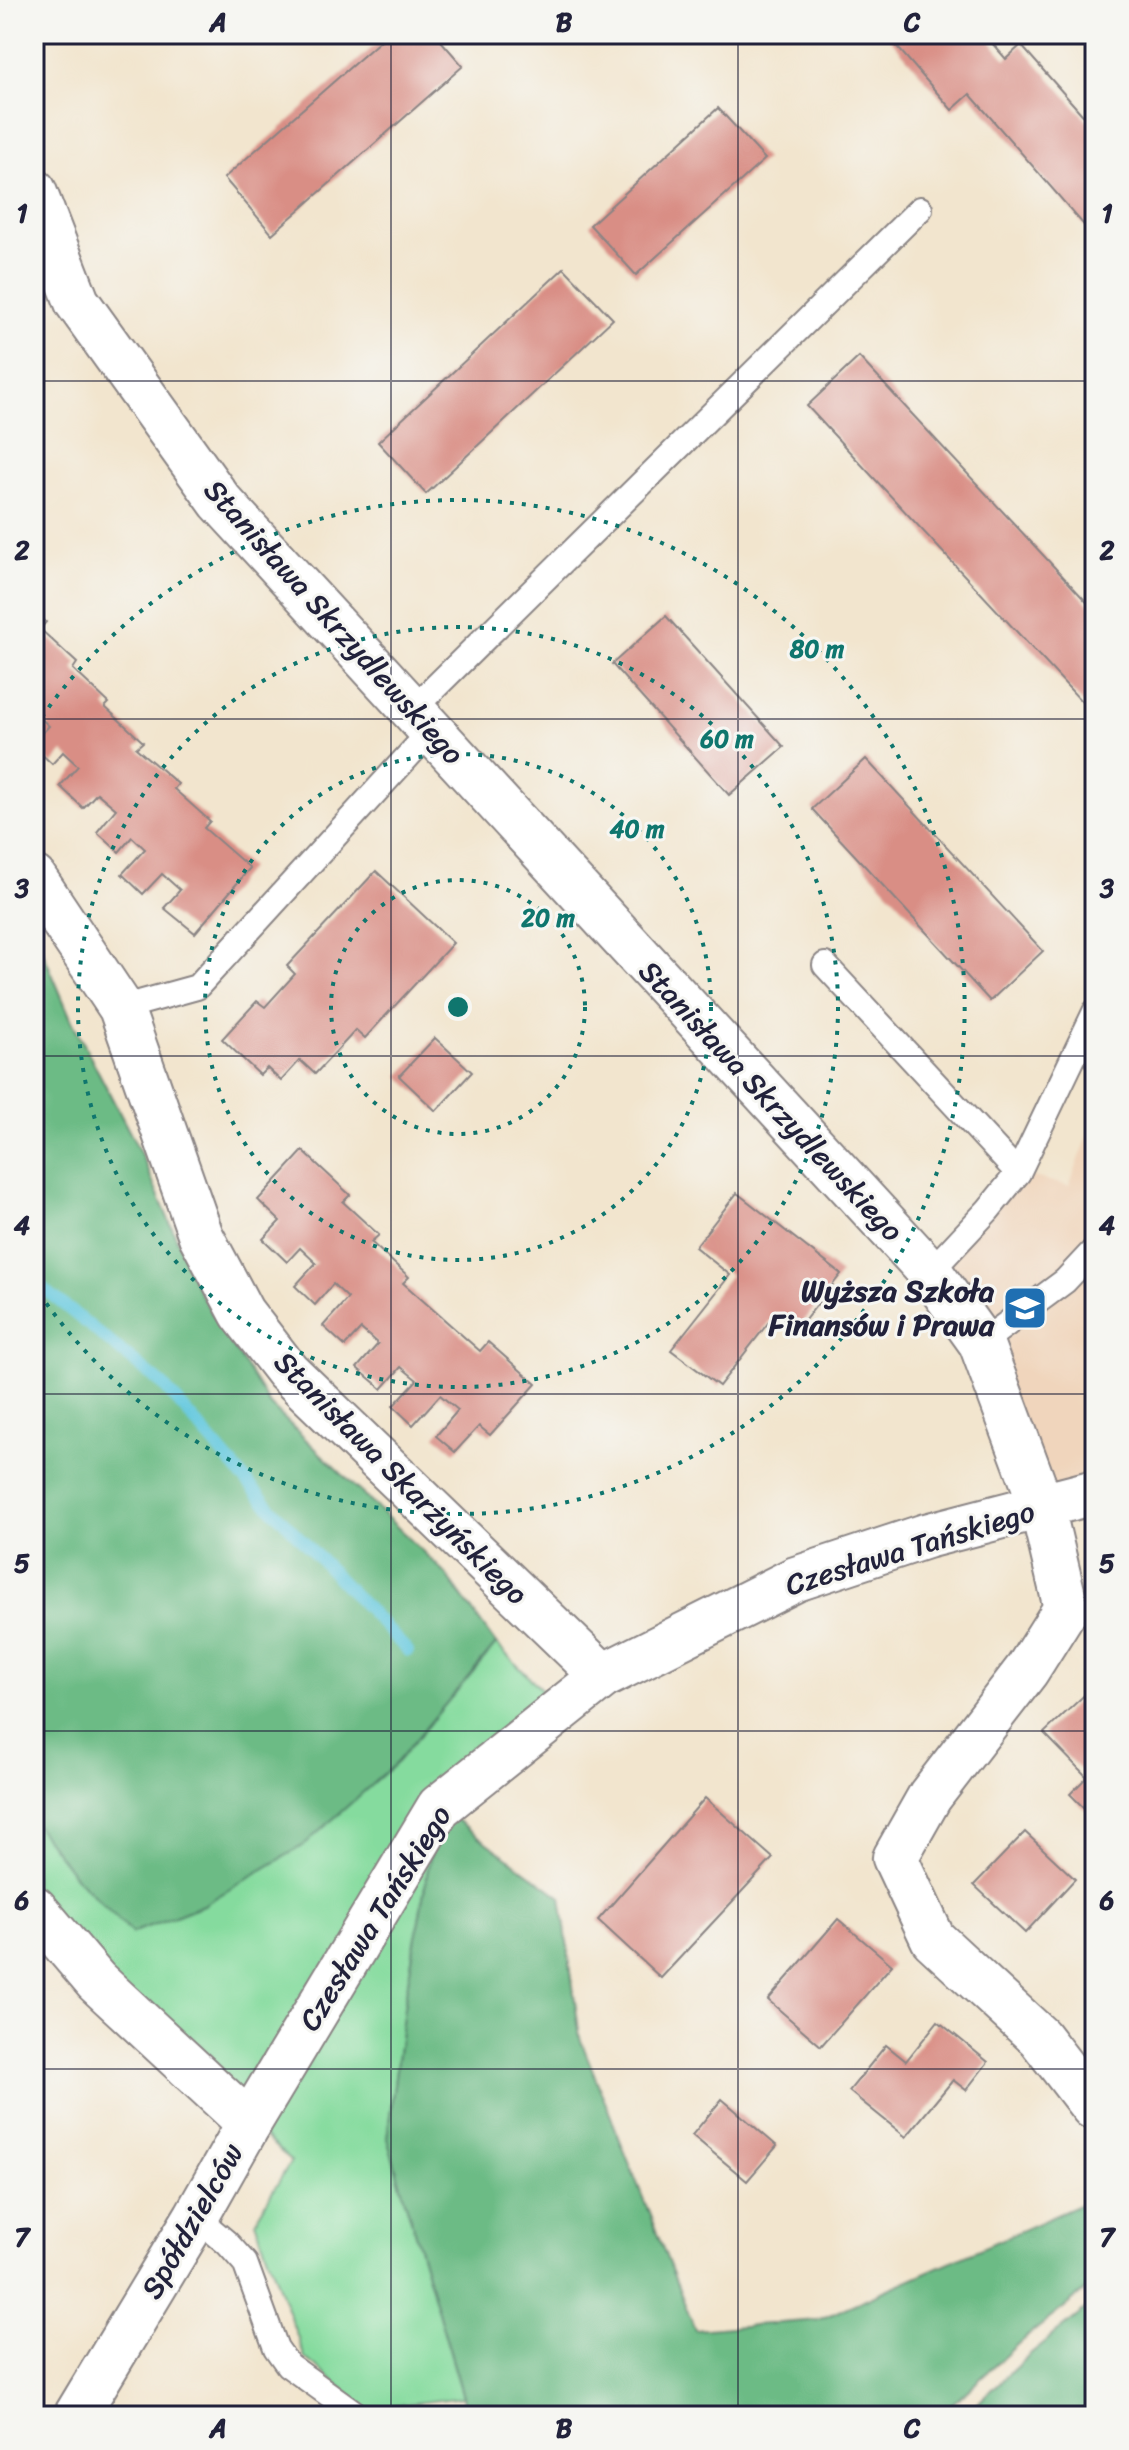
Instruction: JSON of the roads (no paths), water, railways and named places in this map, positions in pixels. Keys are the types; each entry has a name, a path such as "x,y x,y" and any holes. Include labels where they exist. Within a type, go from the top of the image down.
{"street":[{"name":"Stanisława Skrzydlewskiego","path":"34,191 77,302 220,501 930,1272 981,1343 1042,1507 1066,1608 1027,1670 930,1796 895,1858 933,1939 1039,2037 1093,2107"},
{"name":"Stanisława Skarżyńskiego","path":"34,878 121,1008 201,1236 242,1313 287,1371 603,1676"},
{"name":"Czesława Tańskiego","path":"249,2123 439,1807 603,1676 796,1579 926,1536 1095,1492"},
{"name":"Spółdzielców","path":"34,1908 96,1981 249,2123 89,2410"}],"lane":[{"path":"121,1008 197,987 422,721 920,209"},
{"path":"825,965 1018,1173"},
{"path":"930,1272 1018,1173 1095,1012"},
{"path":"981,1343 1065,1281 1095,1249"},
{"path":"196,2217 245,2263 276,2348 288,2365 359,2416"}],"waterway":[{"path":"34,1281 163,1385 256,1492 408,1651"}],"place":[{"name":"Wyższa Szkoła Finansów i Prawa","path":"1025,1308"}]}
